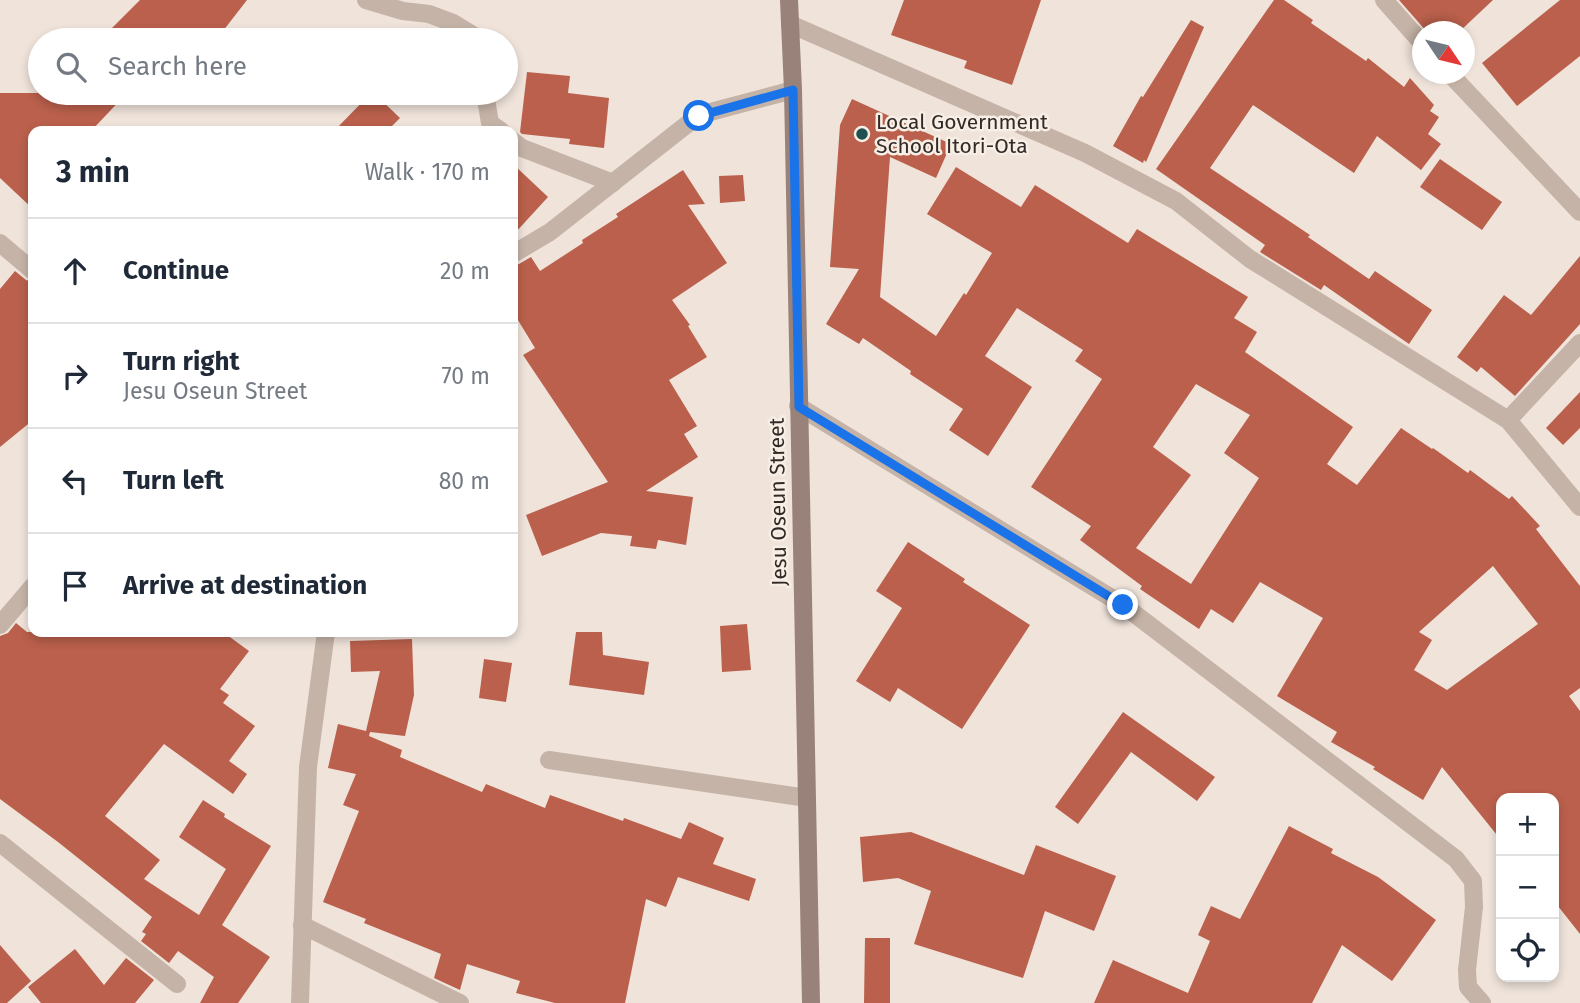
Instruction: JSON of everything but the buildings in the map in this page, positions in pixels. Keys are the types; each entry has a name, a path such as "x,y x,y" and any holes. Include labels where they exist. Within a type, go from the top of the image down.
{"main road":[{"name":"Jesu Oseun Street","path":"789,0 811,1003"}],"street":[{"path":"366,0 403,11 429,13 461,28"},
{"path":"1384,0 1412,31"},
{"path":"790,24 1085,153 1176,201 1250,258 1508,421 1580,508"},
{"path":"1459,84 1580,212"},
{"path":"518,251 550,232 699,116 793,90"},
{"path":"487,105 491,123 495,126"},
{"path":"518,145 613,183"},
{"path":"0,243 28,267"},
{"path":"1508,421 1580,343"},
{"path":"799,407 1123,605 1456,859 1474,881 1468,987 1482,1003"},
{"path":"0,625 28,592"},
{"path":"300,1003 308,767 325,637"},
{"path":"549,761 807,798"},
{"path":"0,843 177,984"},
{"path":"302,925 460,1003"}],"place":[{"name":"Local Government School Itori-Ota","path":"862,134"}],"route":[{"path":"699,116 793,90 799,407 1123,605"}]}
